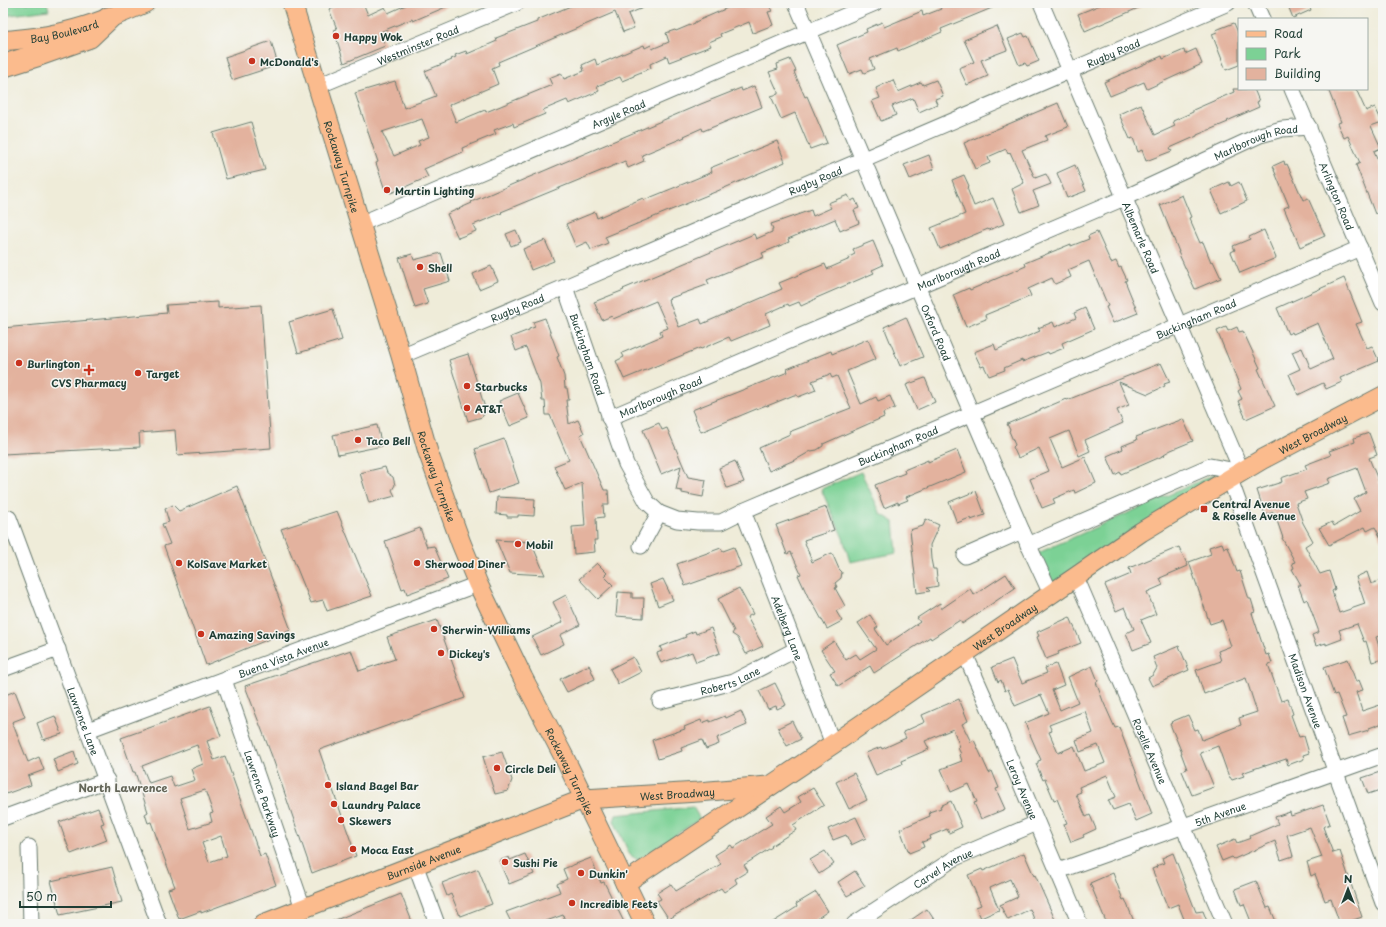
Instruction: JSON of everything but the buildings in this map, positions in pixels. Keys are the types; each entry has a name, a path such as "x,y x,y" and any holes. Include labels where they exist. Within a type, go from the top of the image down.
{"highway":[{"path":"3,66 89,37 109,18"}],"main road":[{"name":"Bay Boulevard","path":"3,41 54,34 84,27 145,3"},
{"name":"Rockaway Turnpike","path":"292,3 401,356 428,452 461,542 478,584 523,678 645,924"},
{"name":"West Broadway","path":"625,882 833,744 1141,532 1261,460 1382,401"},
{"name":"West Broadway","path":"584,799 770,786"},
{"name":"Burnside Avenue","path":"271,923 303,908 584,799"}],"street":[{"name":"Westminster Road","path":"318,86 517,3"},
{"name":"Oxford Road","path":"796,3 1025,538 1051,594"},
{"name":"Argyle Road","path":"360,224 875,3"},
{"name":"Albemarle Road","path":"1041,3 1179,326 1236,475"},
{"name":"Rugby Road","path":"401,356 1228,3"},
{"path":"1255,3 1262,18"},
{"name":"Arlington Road","path":"1292,90 1383,302"},
{"name":"Marlborough Road","path":"609,418 1124,198 1260,135 1282,129 1308,127"},
{"name":"Buckingham Road","path":"565,287 626,464 647,502 659,513 677,520 721,522 743,511 1360,248"},
{"path":"965,556 1025,538 1210,466 1236,475"},
{"name":"Madison Avenue","path":"1236,475 1336,772 1383,903"},
{"name":"Adelberg Lane","path":"743,511 795,650 833,744"},
{"path":"641,546 659,513"},
{"name":"Lawrence Lane","path":"6,520 58,649 159,924"},
{"name":"Roselle Avenue","path":"1076,577 1225,924"},
{"name":"Buena Vista Avenue","path":"88,730 478,584"},
{"path":"3,669 58,649"},
{"name":"Roberts Lane","path":"660,701 733,682 795,650"},
{"name":"Leroy Avenue","path":"965,654 1080,924"},
{"name":"Lawrence Parkway","path":"224,680 303,908"},
{"name":"5th Avenue","path":"1058,871 1383,755"},
{"path":"3,818 107,780"},
{"name":"Carvel Avenue","path":"854,924 955,858 1037,823"},
{"path":"29,847 31,924"},
{"path":"415,864 437,924"}],"green space":[{"path":"3,3 47,3 49,10 3,16"},
{"path":"861,472 881,514 894,522 897,553 850,562 843,538 821,489"},
{"path":"1220,472 1053,583 1038,553"},
{"path":"693,807 700,819 638,860 630,855 614,821 616,815"}],"place":[{"name":"Happy Wok","path":"336,36"},
{"name":"McDonald's","path":"252,61"},
{"name":"Martin Lighting","path":"387,190"},
{"name":"Shell","path":"420,267"},
{"name":"Burlington","path":"19,363"},
{"name":"CVS Pharmacy","path":"89,370"},
{"name":"Target","path":"138,373"},
{"name":"Starbucks","path":"467,386"},
{"name":"AT&T","path":"467,408"},
{"name":"Taco Bell","path":"358,440"},
{"name":"Central Avenue & Roselle Avenue","path":"1204,509"},
{"name":"Mobil","path":"518,544"},
{"name":"KolSave Market","path":"179,563"},
{"name":"Sherwood Diner","path":"417,563"},
{"name":"Sherwin-Williams","path":"434,629"},
{"name":"Amazing Savings","path":"201,634"},
{"name":"Dickey's","path":"441,653"},
{"name":"Circle Deli","path":"497,768"},
{"name":"Island Bagel Bar","path":"328,785"},
{"name":"Laundry Palace","path":"334,804"},
{"name":"Skewers","path":"341,820"},
{"name":"Moca East","path":"353,849"},
{"name":"Sushi Pie","path":"505,862"},
{"name":"Dunkin'","path":"581,873"},
{"name":"Incredible Feets","path":"572,903"}],"district":[{"name":"North Lawrence","path":"123,787"}]}
